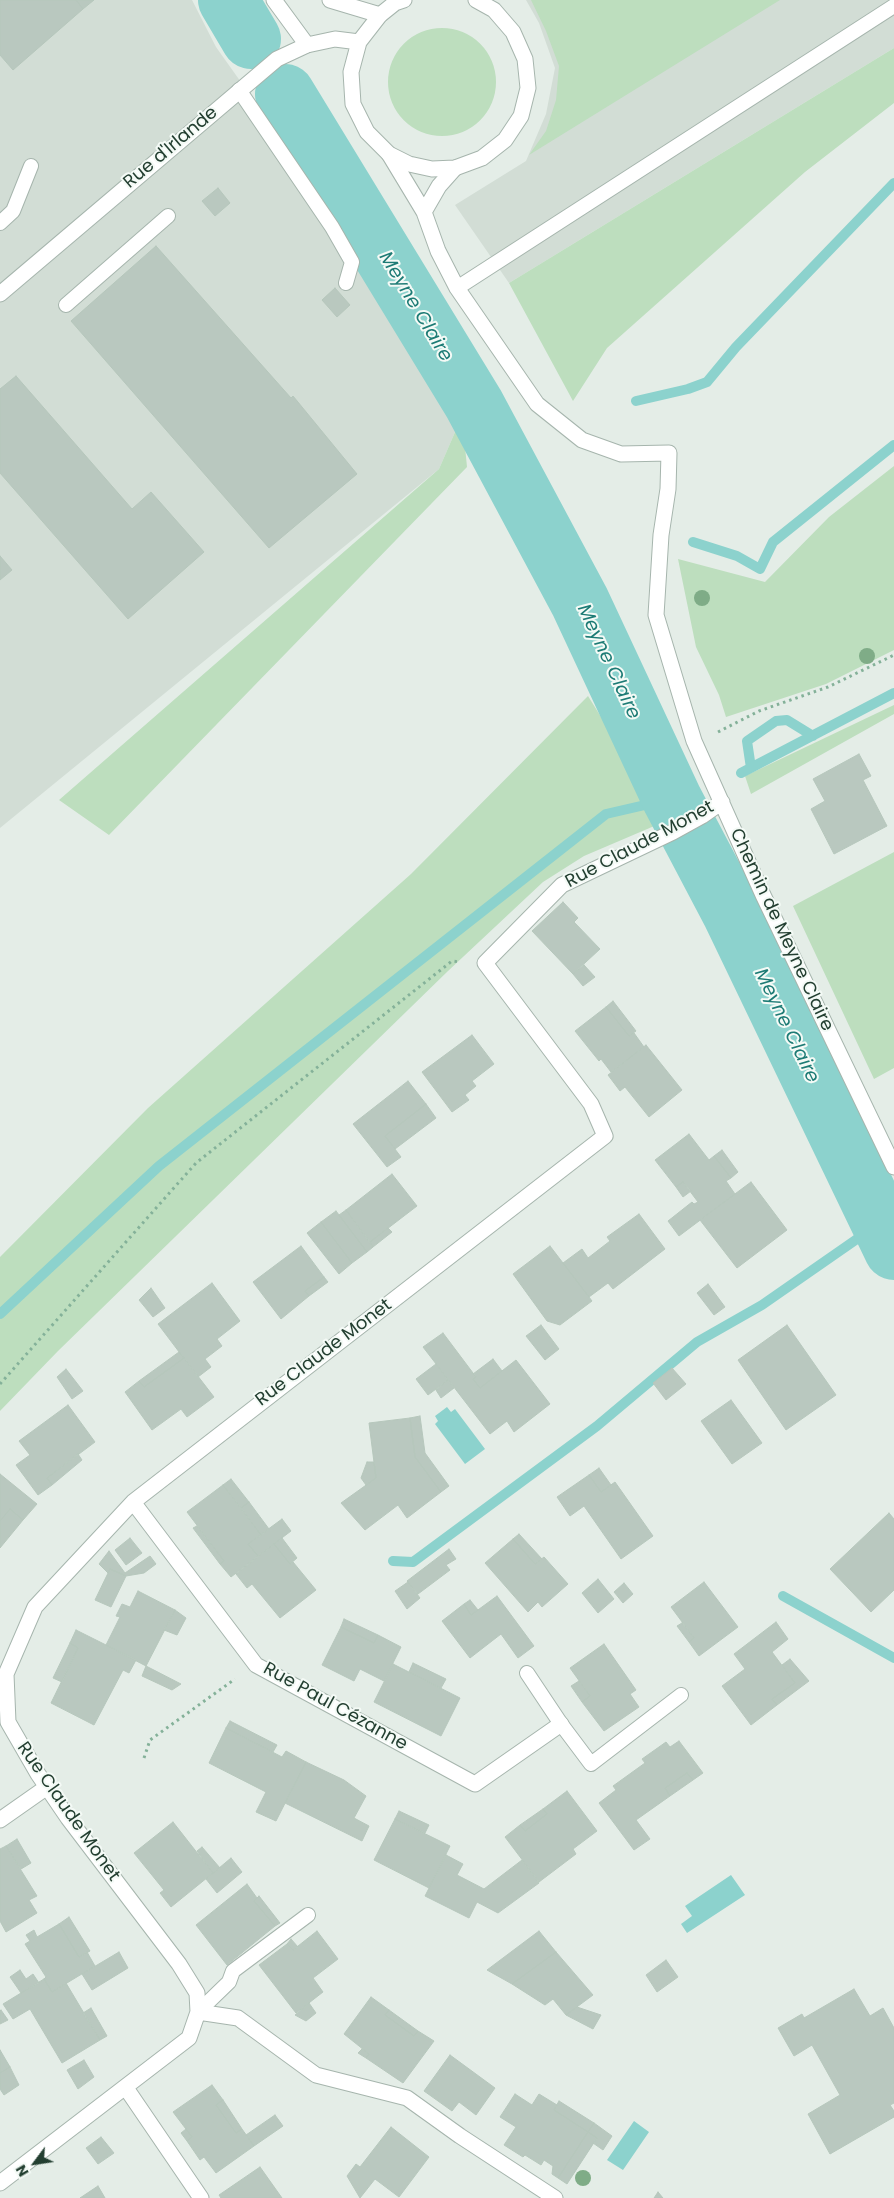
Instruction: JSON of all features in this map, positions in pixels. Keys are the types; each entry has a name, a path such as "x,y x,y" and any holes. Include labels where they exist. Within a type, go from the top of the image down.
{"street":[{"path":"274,0 307,45"},
{"path":"330,0 380,15"},
{"path":"404,0 395,3 380,15 359,42 351,72 353,104 367,132 389,154 424,212 438,251 457,288"},
{"path":"389,154 409,164 432,169 455,168 482,158 505,140 521,116 528,88 525,59 513,32 493,5 476,0"},
{"name":"Rue d'Irlande","path":"0,294 277,59 307,45 335,39 359,42"},
{"path":"424,212 440,186 455,168"},
{"name":"Chemin de Meyne Claire","path":"457,288 537,404 582,440 620,454 668,454 668,489 661,535 656,615 694,741 763,895 894,1167"},
{"name":"Rue Claude Monet","path":"198,2012 197,1993 179,1964 47,1787 8,1722 6,1674 34,1607 133,1502 605,1136 591,1104 485,963 562,885 673,832 722,802"},
{"name":"Rue Paul Cézanne","path":"133,1502 256,1665 475,1784 561,1724"},
{"path":"0,1820 47,1787"},
{"path":"0,2183 189,2038 198,2012 238,2018 316,2075 407,2098 460,2136 555,2198"},
{"path":"126,2088 202,2198"}],"lane":[{"path":"457,288 894,6"},
{"path":"239,90 332,227 352,262 346,283"},
{"path":"0,223 13,211 31,166"},
{"path":"66,305 168,216"},
{"path":"527,1673 561,1724 591,1764 681,1695"},
{"path":"198,2012 229,1982 233,1971 308,1915"}],"path":[{"path":"727,730 759,711 828,688 894,655"},
{"path":"0,1384 196,1163 452,961 485,963"},
{"path":"144,1758 150,1740 256,1665"}],"shaded area":[{"path":"0,0 192,0 216,47 270,123 462,416 439,469 0,828"},
{"path":"526,0 894,0 894,48 509,283 455,205 526,161 546,114 555,68 539,23"}],"green space":[{"path":"531,0 780,0 529,155 546,131 556,100 559,66 546,31"},
{"path":"442,28 463,32 480,44 492,61 496,82 492,103 480,120 463,132 442,136 421,132 404,120 392,103 388,82 392,61 404,44 421,32"},
{"path":"894,48 894,103 805,172 607,348 573,401 509,283"},
{"path":"462,416 467,467 109,835 59,800 439,469"},
{"path":"894,466 894,650 826,684 726,717 719,695 696,647 678,559 765,582 829,517"},
{"path":"588,696 666,821 584,856 543,882 448,971 58,1351 0,1411 0,1257 148,1108 411,874"},
{"path":"894,705 894,714 751,794 745,776"},
{"path":"894,852 894,1068 874,1079 793,906"}],"water":[{"path":"447,1407 451,1412 455,1409 485,1449 465,1464 435,1424 438,1421 435,1416"},
{"path":"731,1875 745,1895 687,1933 681,1924 692,1916 685,1906"},
{"path":"634,2121 649,2132 623,2170 607,2160"}],"building":[{"path":"0,0 76,0 83,9 13,70 0,55"},
{"path":"76,0 94,0 83,9"},
{"path":"218,188 230,203 215,216 202,201"},
{"path":"156,246 291,398 293,396 357,474 269,548 71,321"},
{"path":"335,288 350,305 337,317 322,300"},
{"path":"16,376 132,509 151,492 204,552 128,619 0,473 0,389"},
{"path":"0,556 12,570 0,580"},
{"path":"859,754 871,776 863,780 887,826 834,854 811,809 825,801 813,779"},
{"path":"563,902 578,918 574,922 600,949 573,974 532,931"},
{"path":"584,965 595,977 583,986 573,974"},
{"path":"613,1001 636,1031 629,1036 606,1007"},
{"path":"606,1007 629,1036 634,1033 644,1047 611,1072 601,1059 599,1061 575,1031"},
{"path":"472,1035 494,1064 472,1081 476,1086 465,1095 469,1100 452,1112 422,1072"},
{"path":"646,1045 682,1090 649,1117 625,1087 620,1091 608,1075"},
{"path":"408,1081 426,1104 385,1136 401,1157 387,1167 353,1124"},
{"path":"426,1104 436,1118 395,1149 385,1136"},
{"path":"689,1134 709,1160 714,1156 731,1178 726,1181 735,1194 679,1236 668,1221 692,1202 694,1204 698,1202 683,1182 676,1187 655,1160"},
{"path":"722,1150 738,1172 731,1178 714,1156"},
{"path":"392,1174 417,1206 370,1242 346,1210"},
{"path":"683,1182 691,1191 683,1197 676,1187"},
{"path":"751,1182 787,1230 737,1268 700,1220"},
{"path":"346,1210 373,1247 367,1252 339,1215"},
{"path":"336,1211 367,1252 352,1263 321,1222"},
{"path":"639,1214 665,1249 613,1289 608,1283 589,1297 563,1263 582,1249 588,1258 610,1241 607,1237"},
{"path":"321,1222 352,1263 339,1274 307,1233"},
{"path":"388,1228 392,1232 373,1247 370,1242"},
{"path":"301,1246 324,1277 305,1291 309,1296 281,1319 253,1282"},
{"path":"550,1246 592,1301 560,1325 547,1321 513,1274"},
{"path":"324,1277 328,1282 309,1296 305,1291"},
{"path":"212,1283 240,1321 217,1339 222,1346 205,1359 211,1367 198,1377 158,1324"},
{"path":"708,1284 725,1307 714,1315 697,1293"},
{"path":"151,1288 165,1308 153,1317 139,1300"},
{"path":"541,1325 559,1349 545,1360 526,1336"},
{"path":"787,1325 836,1395 786,1430 738,1360"},
{"path":"443,1333 476,1377 473,1379 480,1388 516,1360 550,1404 514,1432 507,1421 490,1434 423,1347"},
{"path":"179,1352 184,1358 144,1387 139,1381"},
{"path":"184,1358 214,1397 187,1417 181,1409 152,1430 125,1392 139,1381 144,1387"},
{"path":"493,1359 502,1371 480,1388 473,1379 476,1377 473,1374"},
{"path":"436,1364 448,1380 428,1395 416,1379"},
{"path":"672,1368 686,1384 666,1400 653,1383"},
{"path":"66,1369 83,1391 72,1399 57,1377"},
{"path":"448,1380 454,1388 441,1398 436,1390"},
{"path":"731,1400 762,1443 732,1464 701,1421"},
{"path":"68,1405 95,1442 47,1478 52,1485 38,1495 16,1465 30,1455 19,1441"},
{"path":"420,1416 425,1453 449,1486 441,1492 415,1457 410,1418"},
{"path":"410,1418 415,1457 441,1492 407,1518 398,1505 365,1530 341,1503 376,1478 369,1423"},
{"path":"78,1454 82,1460 52,1485 47,1478"},
{"path":"367,1462 374,1462 376,1478 366,1485 361,1478"},
{"path":"599,1468 611,1485 601,1492 589,1475"},
{"path":"0,1474 37,1504 23,1520 10,1509 0,1521"},
{"path":"589,1475 601,1492 615,1482 653,1536 621,1559 584,1506 570,1516 557,1497"},
{"path":"231,1479 249,1502 241,1508 223,1485"},
{"path":"223,1485 261,1535 248,1544 258,1556 231,1577 220,1564 224,1561 187,1512"},
{"path":"249,1502 269,1529 261,1535 241,1508"},
{"path":"10,1509 23,1520 0,1548 0,1521"},
{"path":"889,1513 894,1519 894,1590 871,1612 830,1569"},
{"path":"282,1519 291,1531 258,1556 248,1544"},
{"path":"197,1526 224,1561 220,1564 193,1528"},
{"path":"519,1534 542,1559 535,1564 513,1539"},
{"path":"130,1538 142,1553 126,1565 115,1550"},
{"path":"282,1538 297,1558 290,1564 274,1544"},
{"path":"513,1539 535,1564 544,1557 568,1584 542,1607 538,1602 528,1612 485,1563"},
{"path":"274,1544 290,1564 293,1562 316,1590 280,1618 252,1584 247,1588 236,1574"},
{"path":"449,1549 456,1559 446,1565 450,1570 418,1594 407,1581"},
{"path":"109,1551 125,1573 150,1556 156,1564 144,1573 126,1576 110,1569 108,1573 99,1564"},
{"path":"110,1569 126,1576 111,1607 95,1600"},
{"path":"598,1579 614,1599 598,1613 582,1593"},
{"path":"408,1582 420,1598 407,1609 395,1591"},
{"path":"704,1582 738,1627 699,1656 689,1642 694,1638 671,1607"},
{"path":"624,1583 633,1594 623,1603 614,1592"},
{"path":"138,1591 175,1610 146,1666 106,1645 120,1617 116,1616 122,1604 130,1607"},
{"path":"497,1596 534,1646 518,1658 501,1634 470,1658 442,1621 464,1604 471,1615"},
{"path":"470,1600 478,1610 471,1615 464,1604"},
{"path":"175,1610 186,1618 177,1635 164,1630"},
{"path":"344,1619 378,1635 374,1643 341,1627"},
{"path":"776,1622 788,1639 772,1652 795,1683 772,1699 777,1705 751,1725 722,1686 745,1669 734,1654"},
{"path":"682,1623 694,1638 689,1642 677,1626"},
{"path":"341,1627 374,1643 378,1635 401,1647 384,1681 360,1669 354,1681 322,1665"},
{"path":"76,1630 136,1660 129,1673 123,1670 94,1725 51,1703 78,1648 70,1643"},
{"path":"70,1643 78,1648 62,1682 53,1678"},
{"path":"604,1644 636,1690 630,1694 639,1707 604,1731 582,1702 590,1696 570,1668"},
{"path":"790,1659 809,1681 777,1705 772,1699 795,1683 782,1665"},
{"path":"413,1663 446,1679 441,1688 409,1672"},
{"path":"393,1664 460,1698 441,1736 374,1702"},
{"path":"146,1666 181,1684 172,1690 142,1676"},
{"path":"579,1681 590,1696 582,1702 571,1686"},
{"path":"230,1721 277,1745 273,1752 226,1728"},
{"path":"226,1728 282,1757 286,1751 306,1762 276,1821 256,1812 266,1792 209,1763"},
{"path":"679,1741 703,1773 693,1780 687,1773 665,1788 670,1796 636,1820 650,1839 634,1850 599,1803 616,1790 613,1786 645,1763 642,1759 666,1742 670,1747"},
{"path":"306,1762 344,1780 366,1796 354,1818 369,1826 362,1841 285,1803"},
{"path":"687,1773 693,1780 670,1796 665,1788"},
{"path":"567,1791 597,1831 573,1849 576,1854 539,1882 505,1837 520,1825 525,1831 547,1814 543,1809"},
{"path":"543,1809 547,1814 525,1831 520,1825"},
{"path":"399,1811 429,1825 425,1833 395,1819"},
{"path":"395,1819 450,1846 429,1888 374,1860"},
{"path":"173,1822 213,1873 171,1907 160,1893 164,1890 134,1853"},
{"path":"17,1839 31,1863 21,1869 6,1846"},
{"path":"6,1846 37,1896 29,1900 37,1913 6,1932 0,1921 0,1849"},
{"path":"202,1847 220,1868 213,1873 197,1851"},
{"path":"446,1855 463,1864 457,1875 484,1889 522,1860 539,1883 498,1913 477,1902 469,1918 425,1896"},
{"path":"231,1858 242,1872 217,1893 206,1879"},
{"path":"247,1884 257,1898 254,1901 275,1926 227,1965 196,1925"},
{"path":"259,1896 280,1923 275,1926 254,1901"},
{"path":"69,1917 90,1951 79,1957 59,1924"},
{"path":"59,1924 79,1957 87,1952 95,1966 52,1992 44,1979 46,1977 25,1944 30,1941 26,1935 34,1930 37,1937"},
{"path":"317,1931 338,1959 313,1978 323,1992 296,2013 259,1965 287,1944 293,1950"},
{"path":"539,1931 556,1952 512,1984 487,1970"},
{"path":"291,1939 298,1947 293,1950 287,1944"},
{"path":"119,1952 128,1968 92,1990 82,1974"},
{"path":"556,1952 593,1995 566,2015 553,1999 545,2005 512,1984"},
{"path":"666,1960 678,1977 657,1992 646,1975"},
{"path":"20,1970 26,1979 33,1974 39,1983 21,1993 10,1977"},
{"path":"44,1979 52,1992 66,1983 100,2040 62,2063 30,2009 13,2019 3,2004"},
{"path":"854,1989 870,2016 883,2008 894,2028 894,2103 890,2105 894,2111 894,2117 830,2154 808,2114 840,2095 812,2045 794,2056 778,2028 802,2014 804,2018"},
{"path":"371,1997 389,2010 385,2015 414,2036 418,2031 434,2041 403,2083 366,2058 369,2054 344,2034"},
{"path":"309,2003 316,2013 306,2021 295,2015"},
{"path":"577,2007 601,2015 593,2029 566,2015"},
{"path":"91,2008 107,2036 100,2040 83,2013"},
{"path":"389,2010 418,2031 414,2036 385,2015"},
{"path":"0,2011 8,2020 0,2024"},
{"path":"362,2049 369,2054 366,2058 358,2053"},
{"path":"0,2050 10,2067 0,2073"},
{"path":"450,2055 495,2088 476,2115 459,2102 452,2111 424,2091"},
{"path":"84,2060 94,2077 78,2089 67,2070"},
{"path":"10,2067 19,2085 4,2095 0,2089 0,2073"},
{"path":"212,2085 223,2100 216,2105 236,2133 242,2129 254,2146 216,2173 204,2157 200,2160 187,2141 192,2137 173,2112"},
{"path":"515,2094 532,2105 539,2094 557,2105 554,2110 588,2132 558,2178 552,2174 553,2166 544,2160 541,2165 525,2155 523,2157 504,2145 516,2127 500,2117"},
{"path":"223,2100 242,2129 236,2133 216,2105"},
{"path":"559,2101 594,2123 588,2132 554,2110"},
{"path":"275,2115 283,2126 254,2146 246,2135"},
{"path":"594,2123 612,2136 603,2150 593,2143 597,2138 588,2132"},
{"path":"391,2127 429,2157 399,2197 375,2179 360,2198 347,2176 356,2164 360,2167"},
{"path":"186,2129 192,2137 187,2141 181,2133"},
{"path":"588,2132 597,2138 567,2184 558,2178"},
{"path":"101,2137 114,2153 98,2164 86,2148"},
{"path":"260,2167 282,2198 221,2198 219,2195"},
{"path":"98,2186 105,2198 80,2198"},
{"path":"658,2192 663,2198 654,2198"}],"waterway":[{"name":"Meyne Claire","path":"228,0 251,39"},
{"name":"Meyne Claire","path":"285,94 474,404 580,602 672,799 732,913 894,1250"},
{"path":"636,401 688,389 707,382 736,347 894,183"},
{"path":"693,542 737,556 760,569 773,542 894,445"},
{"path":"741,773 894,693"},
{"path":"751,768 747,741 776,721 787,720 813,736"},
{"path":"0,1314 159,1166 606,814 684,796"},
{"path":"393,1561 413,1562 597,1426 697,1342 762,1305 880,1223"},
{"path":"783,1596 894,1658"}]}
